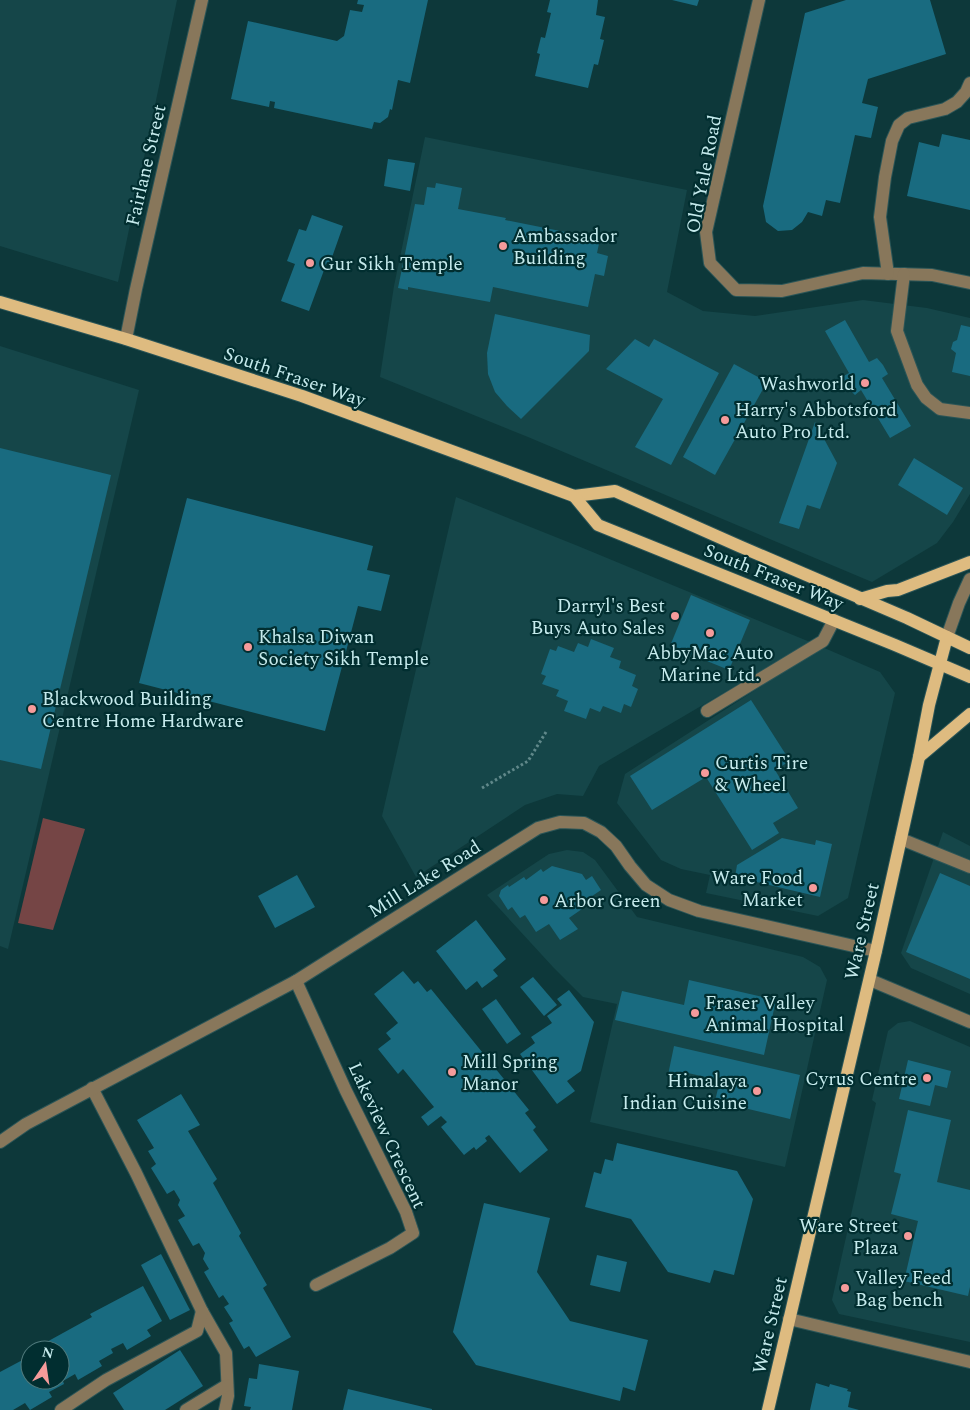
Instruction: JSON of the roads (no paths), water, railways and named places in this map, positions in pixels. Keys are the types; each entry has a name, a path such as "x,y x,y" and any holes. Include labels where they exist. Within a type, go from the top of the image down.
{"main road":[{"name":"South Fraser Way","path":"0,302 126,339 302,396 574,496 615,491 907,618 970,648"},
{"name":"South Fraser Way","path":"574,496 598,525 895,644 970,677"},
{"path":"860,599 887,590 898,590 970,562"},
{"name":"Ware Street","path":"768,1410 870,980 929,704 947,637"},
{"path":"919,757 970,714"}],"street":[{"name":"Fairlane Street","path":"126,339 202,0"},
{"name":"Old Yale Road","path":"760,0 706,232 710,263 736,290 782,291 863,273 932,275 970,283"},
{"path":"888,274 880,216 892,141 899,125 908,118 945,109 957,102 966,92 970,83"},
{"path":"904,274 897,331 917,385 926,398 940,410 970,413"},
{"name":"Ware Street","path":"947,637 970,579"},
{"path":"707,711 823,641 834,620"},
{"name":"Mill Lake Road","path":"0,1142 26,1124 92,1088 296,981 538,828 560,822 584,823 601,832 616,846 646,885 669,900 699,911 876,951"},
{"path":"901,839 970,867"},
{"path":"870,980 970,1022"},
{"name":"Lakeview Crescent","path":"296,981 346,1091 406,1212 413,1233 390,1248 316,1285"},
{"path":"92,1088 136,1173 202,1312 226,1353 228,1396 225,1410"},
{"path":"60,1410 106,1380 197,1330 202,1312"},
{"path":"790,1319 970,1362"},
{"path":"186,1410 227,1385"}],"place":[{"name":"Ambassador Building","path":"503,246"},
{"name":"Gur Sikh Temple","path":"310,263"},
{"name":"Washworld","path":"865,383"},
{"name":"Harry's Abbotsford Auto Pro Ltd.","path":"725,420"},
{"name":"Darryl's Best Buys Auto Sales","path":"675,616"},
{"name":"AbbyMac Auto Marine Ltd.","path":"710,633"},
{"name":"Khalsa Diwan Society Sikh Temple","path":"248,647"},
{"name":"Blackwood Building Centre Home Hardware","path":"32,709"},
{"name":"Curtis Tire & Wheel","path":"705,773"},
{"name":"Ware Food Market","path":"813,888"},
{"name":"Arbor Green","path":"544,900"},
{"name":"Fraser Valley Animal Hospital","path":"695,1013"},
{"name":"Mill Spring Manor","path":"452,1072"},
{"name":"Cyrus Centre","path":"927,1078"},
{"name":"Himalaya Indian Cuisine","path":"757,1091"},
{"name":"Ware Street Plaza","path":"908,1236"},
{"name":"Valley Feed Bag bench","path":"845,1288"}]}
